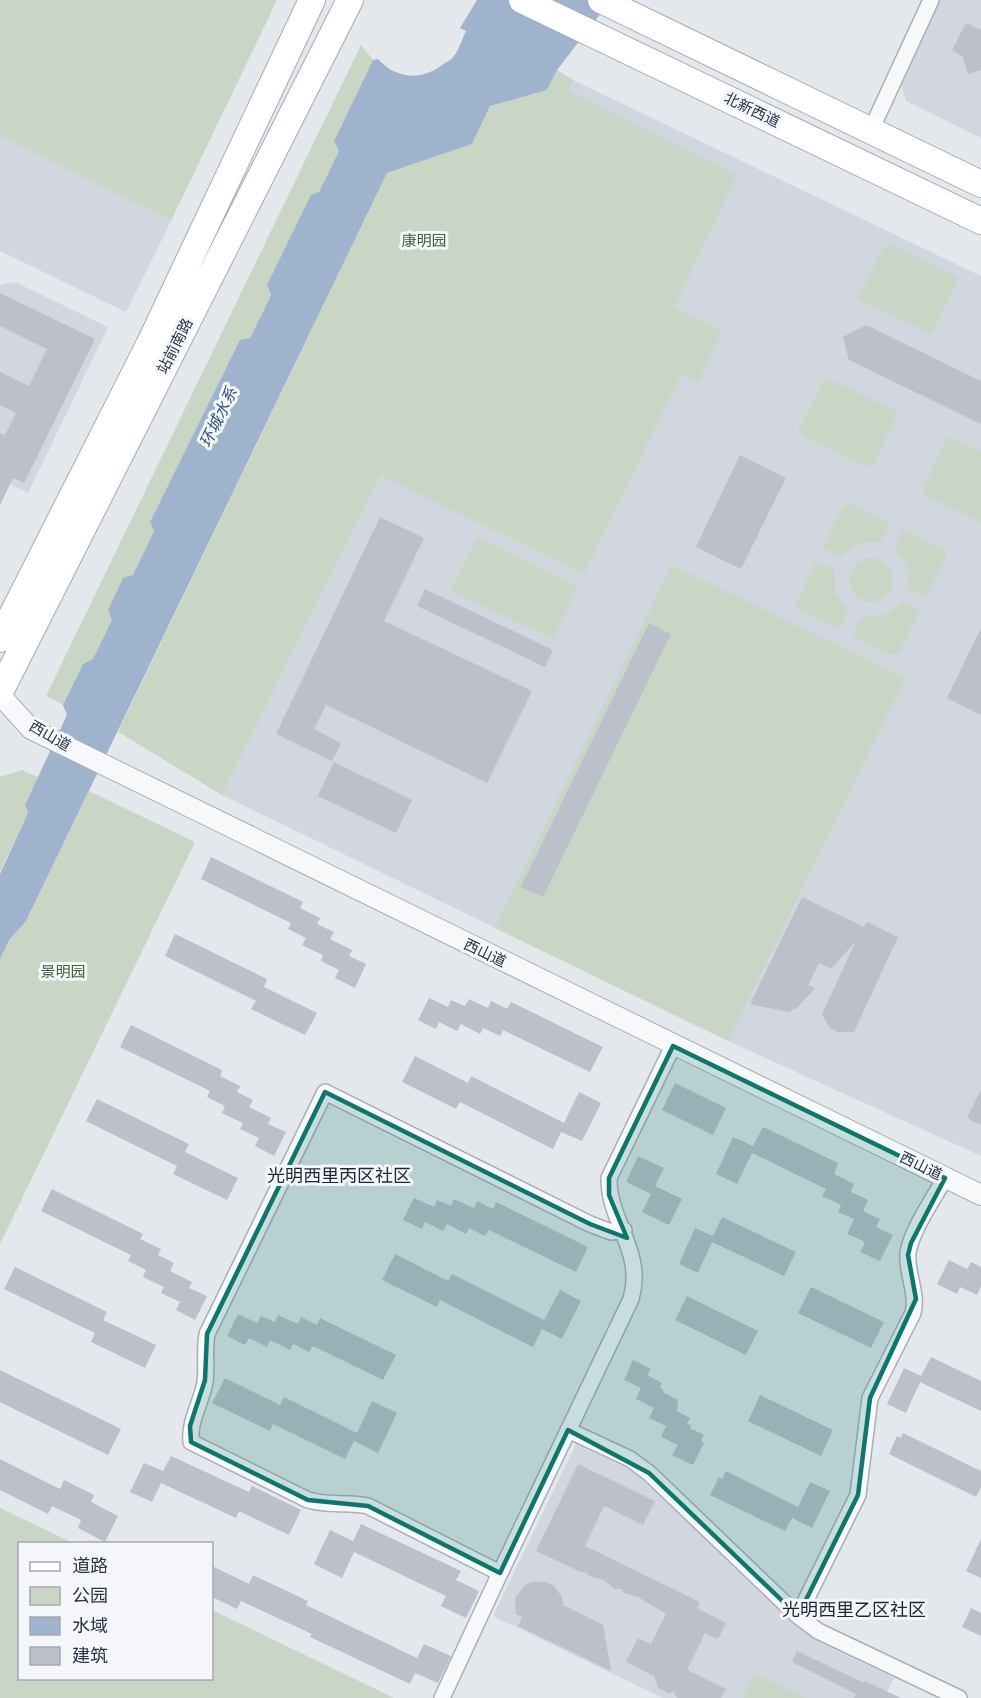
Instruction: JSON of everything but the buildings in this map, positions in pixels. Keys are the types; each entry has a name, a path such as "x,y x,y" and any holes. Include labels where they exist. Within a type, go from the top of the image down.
{"main road":[{"name":"站前南路","path":"0,639 149,345 312,0"},
{"name":"站前南路","path":"0,693 350,0"},
{"name":"北新西道","path":"522,0 981,221"},
{"path":"611,5 981,184"}],"street":[{"path":"871,130 932,0"},
{"name":"西山道","path":"0,693 32,729 673,1046 981,1195"},
{"path":"442,1698 631,1299 636,1282 624,1230 609,1195 609,1178 673,1046"},
{"path":"500,1573 368,1506 355,1503 322,1505 308,1500 191,1442 190,1426 201,1401 206,1380 204,1355 207,1334 325,1092 590,1224 611,1232 624,1230"},
{"path":"798,1616 858,1495 870,1398 913,1313 916,1299 908,1255 911,1243 945,1178"},
{"path":"568,1430 630,1459 650,1473 798,1616 818,1631 959,1698"}],"highlighted area":[{"path":"673,1046 945,1178 911,1243 908,1255 916,1299 870,1398 858,1495 798,1616 649,1473 568,1430 500,1573 368,1506 308,1500 191,1442 190,1426 205,1380 207,1334 325,1092 590,1224 627,1238 609,1195 609,1178"}],"shaded area":[{"path":"938,0 981,0 981,138 906,101 900,81"},
{"path":"573,80 981,276 981,1156 728,1041 222,795"},
{"path":"0,136 171,221 126,312 0,251"},
{"path":"15,282 108,327 28,493 0,479 0,285"},
{"path":"576,1444 630,1470 650,1485 805,1631 821,1643 894,1678 884,1698 663,1698 493,1616"}],"green space":[{"path":"0,0 277,0 171,221 0,136"},
{"path":"361,45 373,60 334,141 339,151 267,285 271,294 250,338 240,341 150,522 154,531 93,660 83,664 63,705 46,696"},
{"name":"康明园","path":"557,70 573,80 568,91 737,174 674,308 722,331 698,382 681,374 584,574 380,475 222,795 118,732 387,173 472,144 490,106 547,90"},
{"path":"891,244 954,275 957,281 932,334 858,299 883,248"},
{"path":"825,377 898,412 874,463 866,466 802,436 799,429"},
{"path":"948,436 981,452 981,522 926,496 924,487"},
{"path":"850,504 890,523 881,542 858,543 840,556 823,548 843,506"},
{"path":"903,529 944,549 946,556 926,597 909,589 908,567 894,548"},
{"path":"477,537 578,586 553,639 451,591"},
{"path":"871,558 880,559 887,564 892,571 892,589 887,596 880,601 871,602 862,601 855,596 850,589 849,580 850,571 855,564 862,559"},
{"path":"816,561 834,569 835,592 848,610 839,629 799,610 796,603"},
{"path":"672,565 905,678 728,1041 495,928"},
{"path":"903,602 920,610 899,652 892,655 852,636 862,617 885,615"},
{"path":"22,770 38,777 25,805 28,813 0,872 0,777"},
{"name":"景明园","path":"89,791 195,842 0,1244 0,959 9,940 26,921"},
{"path":"0,1508 71,1542 18,1542 18,1680 213,1680 213,1610 394,1698 0,1698"},
{"path":"755,1674 805,1698 743,1698"}],"water":[{"name":"环城水系","path":"477,0 611,0 557,70 547,90 490,106 472,144 387,173 26,921 9,940 0,959 0,874 28,813 25,805 67,715 63,705 83,664 93,659 112,620 108,610 123,578 133,575 154,531 150,522 240,340 250,338 271,295 267,285 311,195 319,192 339,151 334,141 373,60 378,59 393,71 409,76 426,74 434,70 451,60 457,52 466,31 460,28"}],"district":[{"name":"光明西里丙区社区","path":"339,1176"},
{"name":"光明西里乙区社区","path":"854,1610"}]}
